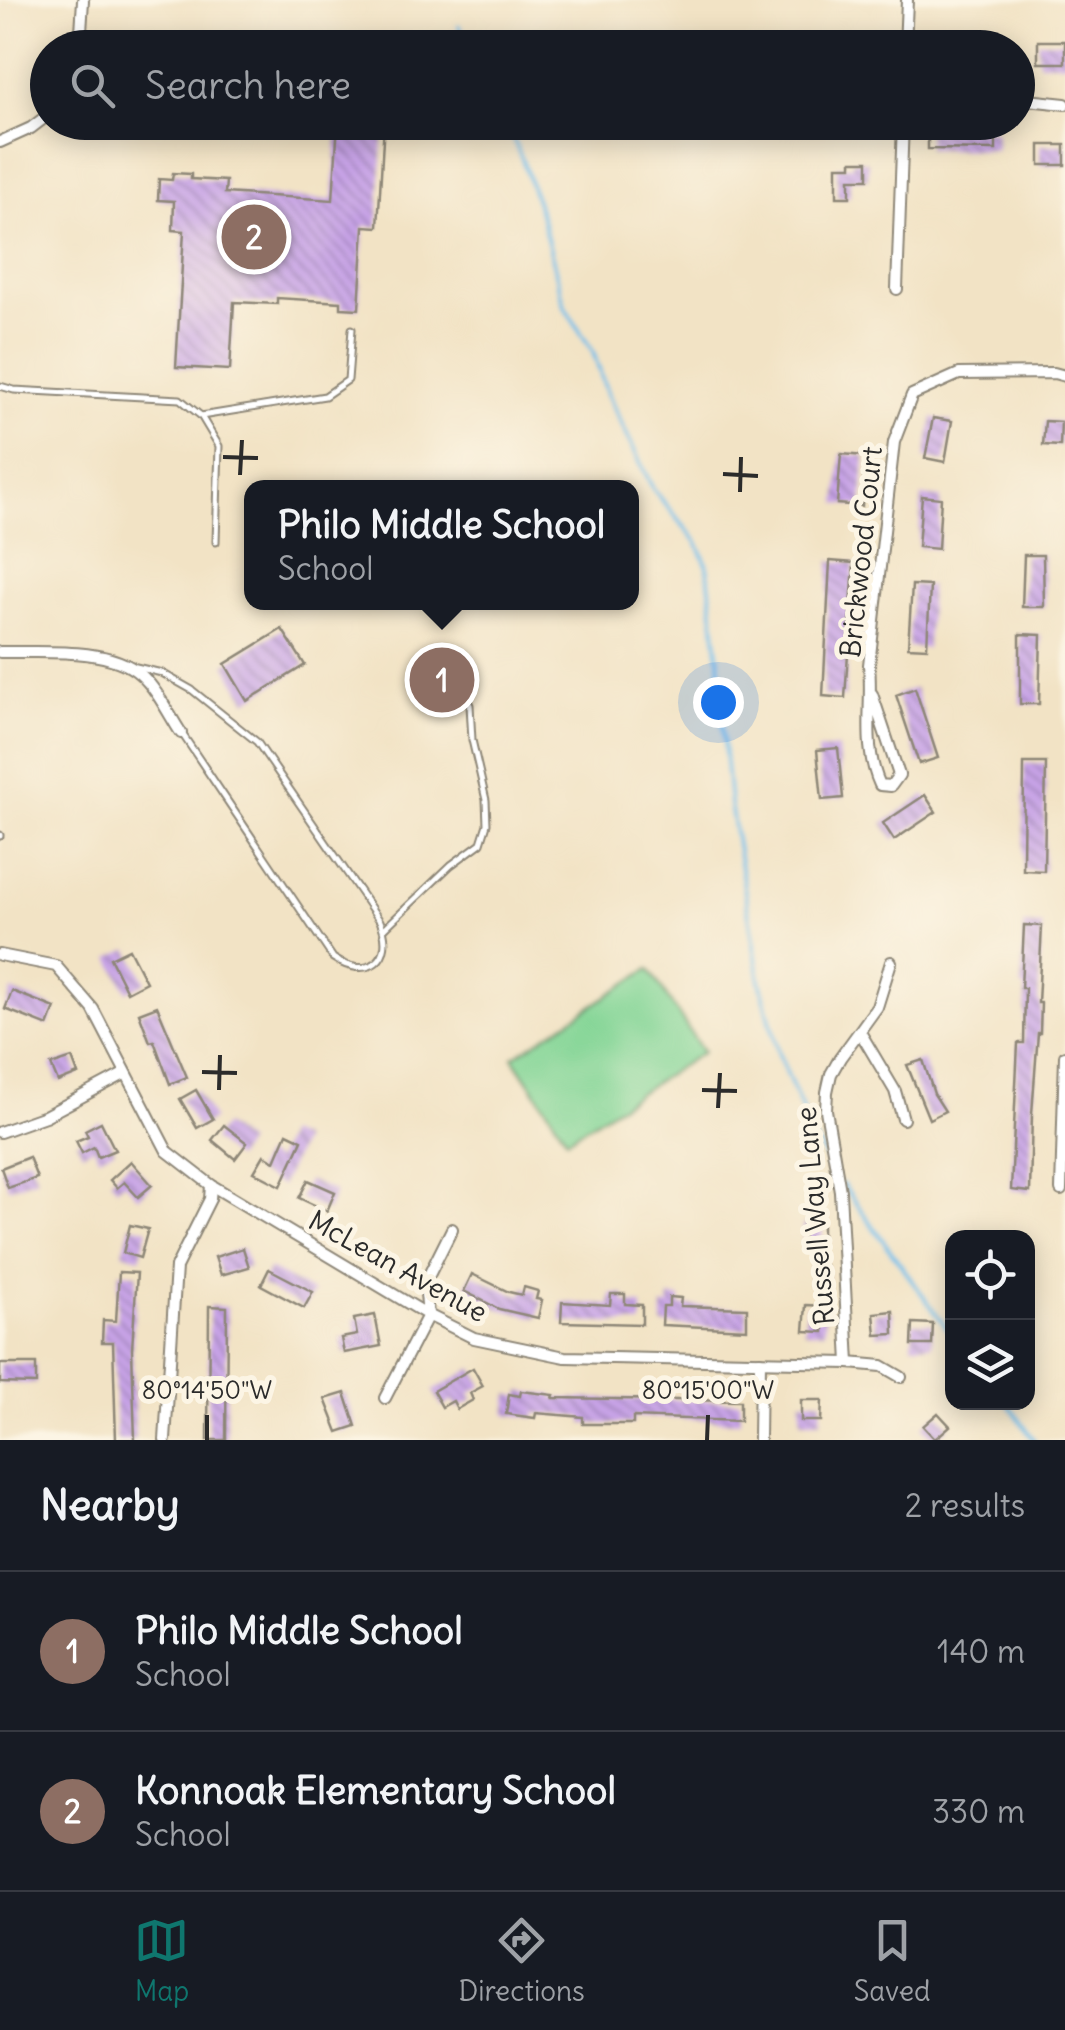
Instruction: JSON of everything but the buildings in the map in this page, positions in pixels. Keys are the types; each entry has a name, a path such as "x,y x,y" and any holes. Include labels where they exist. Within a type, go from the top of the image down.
{"street":[{"path":"81,30 83,0"},
{"path":"906,30 907,0"},
{"path":"1035,101 1065,104"},
{"path":"0,142 30,128"},
{"path":"897,289 902,140"},
{"name":"Brickwood Court","path":"872,694 899,775 891,786 880,784 870,764 869,665 894,442 912,395 959,374 1065,376"},
{"path":"0,652 106,658 129,666 151,686 181,733"},
{"name":"McLean Avenue","path":"0,955 56,966 93,1010 167,1151 210,1185 474,1338 565,1357 849,1363 882,1366 901,1377"},
{"name":"Russell Way Lane","path":"849,1363 840,1191 826,1110 827,1092 840,1058 876,1007 892,962"},
{"path":"860,1032 895,1091 903,1119"},
{"path":"1061,1190 1065,1056"},
{"path":"0,1132 45,1116 124,1074"},
{"path":"164,1440 176,1267 210,1199 210,1185"},
{"path":"385,1398 428,1314 424,1284 452,1229"},
{"path":"759,1440 760,1361"}],"lane":[{"path":"201,416 325,396 348,380 352,330"},
{"path":"0,386 180,400 201,416 219,446 216,542"},
{"path":"129,666 162,674 192,690 258,742 384,929 384,954 366,969 348,968 333,958 181,733"},
{"path":"384,929 451,865 481,843 488,824 472,740 470,705 458,681"}],"green space":[{"path":"649,969 703,1052 567,1139 513,1057"}],"waterway":[{"path":"459,26 461,30"},
{"path":"513,140 542,219 565,307 593,352 608,396 653,489 697,542 707,565 720,668 718,682 730,804 760,981 779,1055 816,1142 830,1162"},
{"path":"842,1184 945,1325"},
{"path":"1013,1410 1034,1440"}],"place":[{"name":"Konnoak Elementary School","path":"254,237"},
{"name":"Philo Middle School","path":"442,680"}]}
